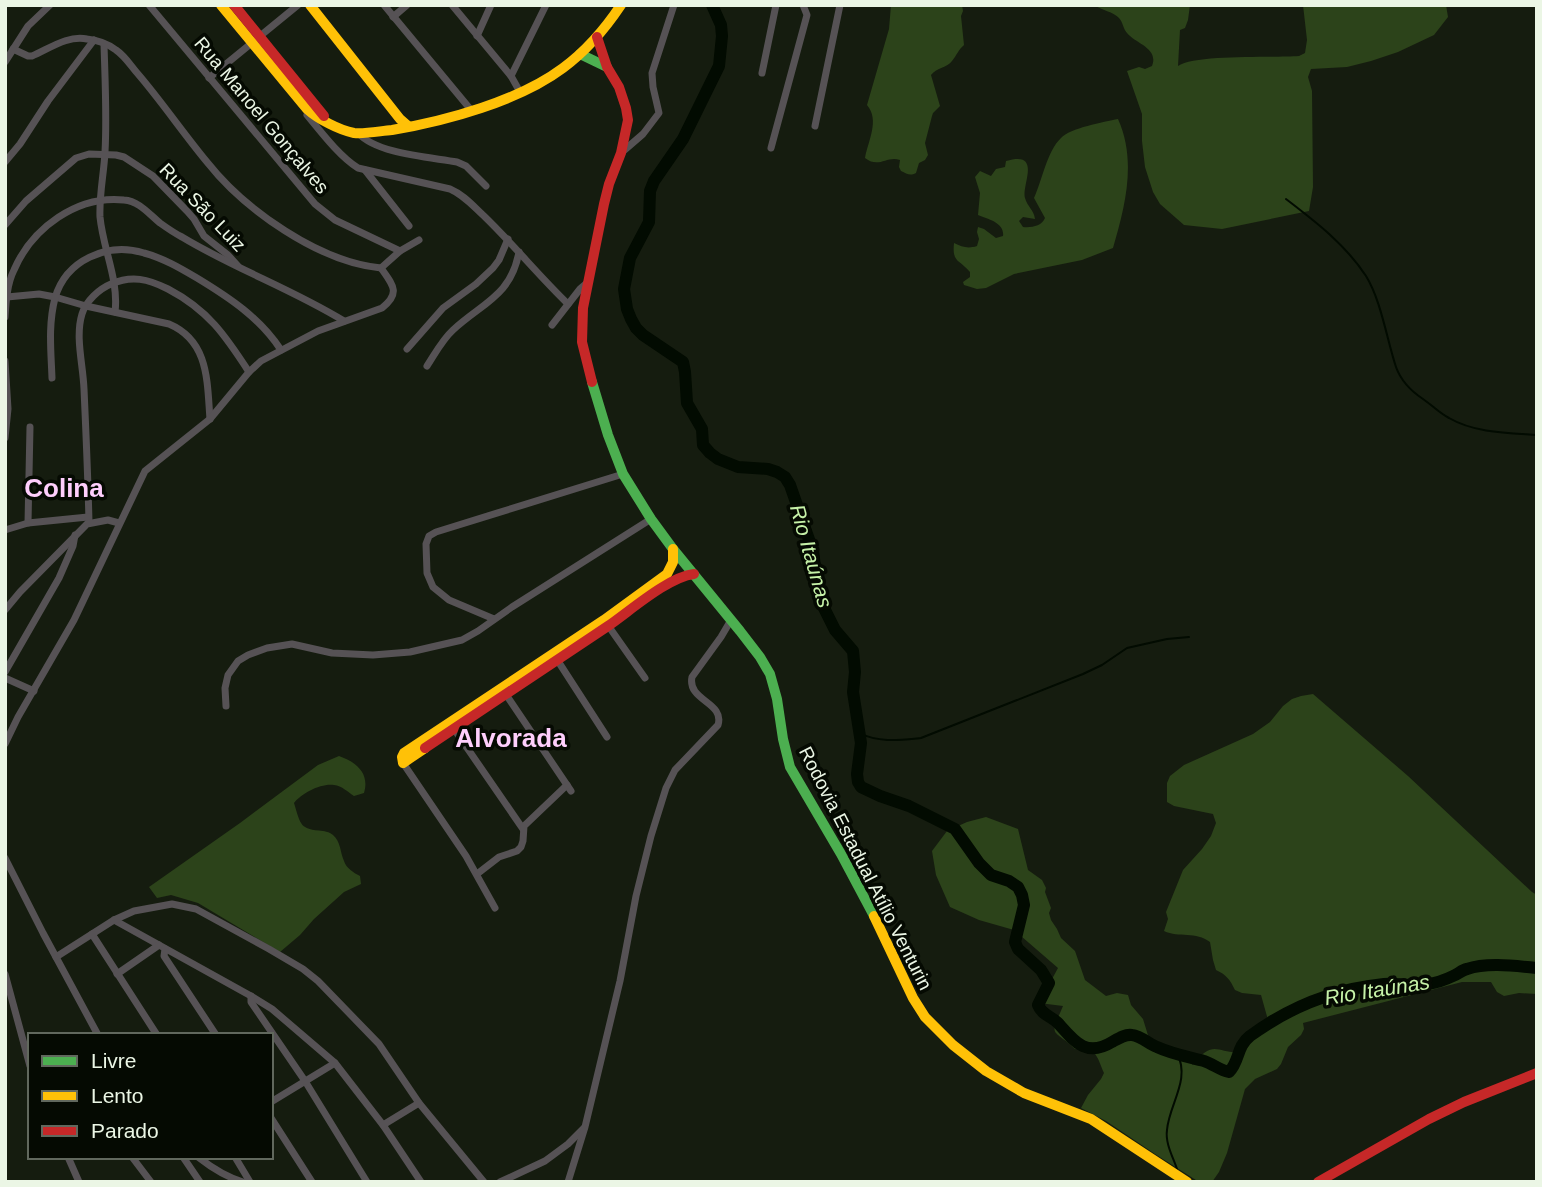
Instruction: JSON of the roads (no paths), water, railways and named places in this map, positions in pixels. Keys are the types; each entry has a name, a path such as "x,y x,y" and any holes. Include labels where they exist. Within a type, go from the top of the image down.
{"main road":[{"path":"221,5 256,39"},
{"path":"234,5 256,39 318,119 344,131 358,133 431,121 520,92 556,74 580,54 597,37 621,5"},
{"path":"310,5 407,126"},
{"name":"Rodovia Estadual Atílio Venturin","path":"597,37 607,67 619,87 628,120 621,153 604,204 583,309 582,342 594,391 623,474 673,549 740,631 770,674 790,767 841,854 925,1017 953,1045 994,1076 1024,1093 1091,1119 1187,1182"},
{"path":"580,54 607,67"},
{"path":"392,108 409,119 431,121"},
{"path":"606,623 667,574 674,560 673,549"},
{"path":"403,763 404,753 452,726 672,581 694,574"},
{"path":"1318,1182 1429,1119 1537,1073"}],"street":[{"path":"5,62 33,20 50,5"},
{"name":"Rua Manoel Gonçalves","path":"149,5 315,204 335,220 400,251"},
{"path":"209,78 298,5"},
{"path":"384,5 471,110"},
{"path":"393,17 407,5"},
{"path":"452,5 511,76 520,92"},
{"path":"477,36 491,5"},
{"path":"511,76 545,5"},
{"path":"621,153 643,134 659,113 652,73 674,5"},
{"path":"762,73 775,5"},
{"path":"803,5 807,15"},
{"path":"771,148 810,5"},
{"path":"816,126 840,5"},
{"path":"5,744 74,620 145,471 210,419 261,361 318,331 382,308 394,294 381,268 323,251 280,226 247,202 216,174 121,54 104,44 84,38 73,38 32,55 25,55 13,49"},
{"path":"5,162 94,40"},
{"path":"104,44 106,111 100,218 117,296 115,312"},
{"path":"305,101 309,117 352,164 365,170 450,189 460,194 508,239 568,304"},
{"path":"358,133 365,140 382,148 457,162 466,166 486,186"},
{"path":"5,225 26,201 68,164 82,156 105,153"},
{"name":"Rua São Luiz","path":"105,153 124,157 153,176 187,211 204,236 229,255 240,269"},
{"path":"365,170 409,226"},
{"path":"5,317 14,269 31,241 44,228 58,217 86,203 124,200 137,204 173,232 208,253 279,285 344,321"},
{"path":"407,349 443,307 494,268 508,239"},
{"path":"381,268 400,251 419,240"},
{"path":"52,378 50,325 55,297 66,275 90,256 127,249 160,258 224,294 265,328 281,350"},
{"path":"427,366 451,332 488,303 508,283 519,252"},
{"path":"5,610 88,520 81,319 86,306 100,290 132,278 151,281 196,306 221,332 249,372"},
{"path":"552,326 589,281"},
{"path":"7,297 34,293 169,324 180,329 190,337 200,352 205,367 210,419"},
{"path":"5,361 8,409 5,438"},
{"path":"28,523 30,427"},
{"path":"494,619 449,600 433,587 427,573 426,544 429,536 623,474"},
{"path":"226,706 225,688 228,675 237,661 248,655 267,648 292,644 332,653 358,655 410,652 462,639 651,519"},
{"path":"5,530 28,523 108,520 119,523"},
{"path":"5,673 59,578 75,535"},
{"path":"568,1182 585,1127 620,981 636,896 666,788 676,770 718,725 719,714 694,692 690,682 731,620"},
{"path":"606,623 645,678"},
{"path":"721,637 740,631"},
{"path":"555,656 607,737"},
{"path":"5,678 34,691"},
{"path":"477,874 499,857 521,848 526,824 569,788 503,691"},
{"path":"452,726 523,830"},
{"path":"403,763 466,856 495,908"},
{"path":"5,858 97,1033"},
{"path":"56,957 114,920 134,911 172,904 196,909 269,948 311,975 379,1044 419,1102 484,1182"},
{"path":"114,920 272,1009 335,1063 383,1125 421,1182"},
{"path":"92,934 156,1033"},
{"path":"117,974 162,947"},
{"path":"162,947 164,956 215,1033"},
{"path":"5,974 28,1060"},
{"path":"251,996 251,1002 272,1033"},
{"path":"273,1034 367,1182"},
{"path":"273,1101 335,1063"},
{"path":"383,1125 419,1102"},
{"path":"273,1121 312,1182"},
{"path":"500,1182 545,1161 585,1127"},
{"path":"69,1159 79,1182"},
{"path":"133,1159 150,1182"},
{"path":"184,1159 200,1182"},
{"path":"201,1159 218,1172 243,1182"},
{"path":"236,1159 250,1182"}],"waterway":[{"name":"Rio Itaúnas","path":"712,5 721,25 719,66 683,139 650,191 649,222 630,258 624,289 627,309 636,328 643,335 683,362 687,403 702,429 703,445 710,453 738,467 777,472 785,477 790,485 813,551 821,602 835,630 853,651 853,692 861,743 858,782 861,787 909,806 955,829 991,875 1018,887 1024,905 1015,942 1018,949 1041,970 1049,983 1038,1005 1042,1011 1075,1041 1088,1048 1103,1047 1132,1035 1154,1046 1204,1061 1229,1072 1242,1045 1250,1036 1281,1016 1330,995 1384,984 1430,984 1475,967 1502,965 1537,968"},
{"path":"1286,199 1339,244 1366,276 1380,308 1396,367 1411,389 1442,414 1459,423 1492,431 1537,435"},
{"path":"860,733 882,740 921,738 1083,674 1127,648 1189,637"},
{"path":"1177,1053 1181,1063 1181,1082 1167,1135 1177,1169"}],"district":[{"name":"Colina","path":"64,488"},
{"name":"Alvorada","path":"511,738"}]}
